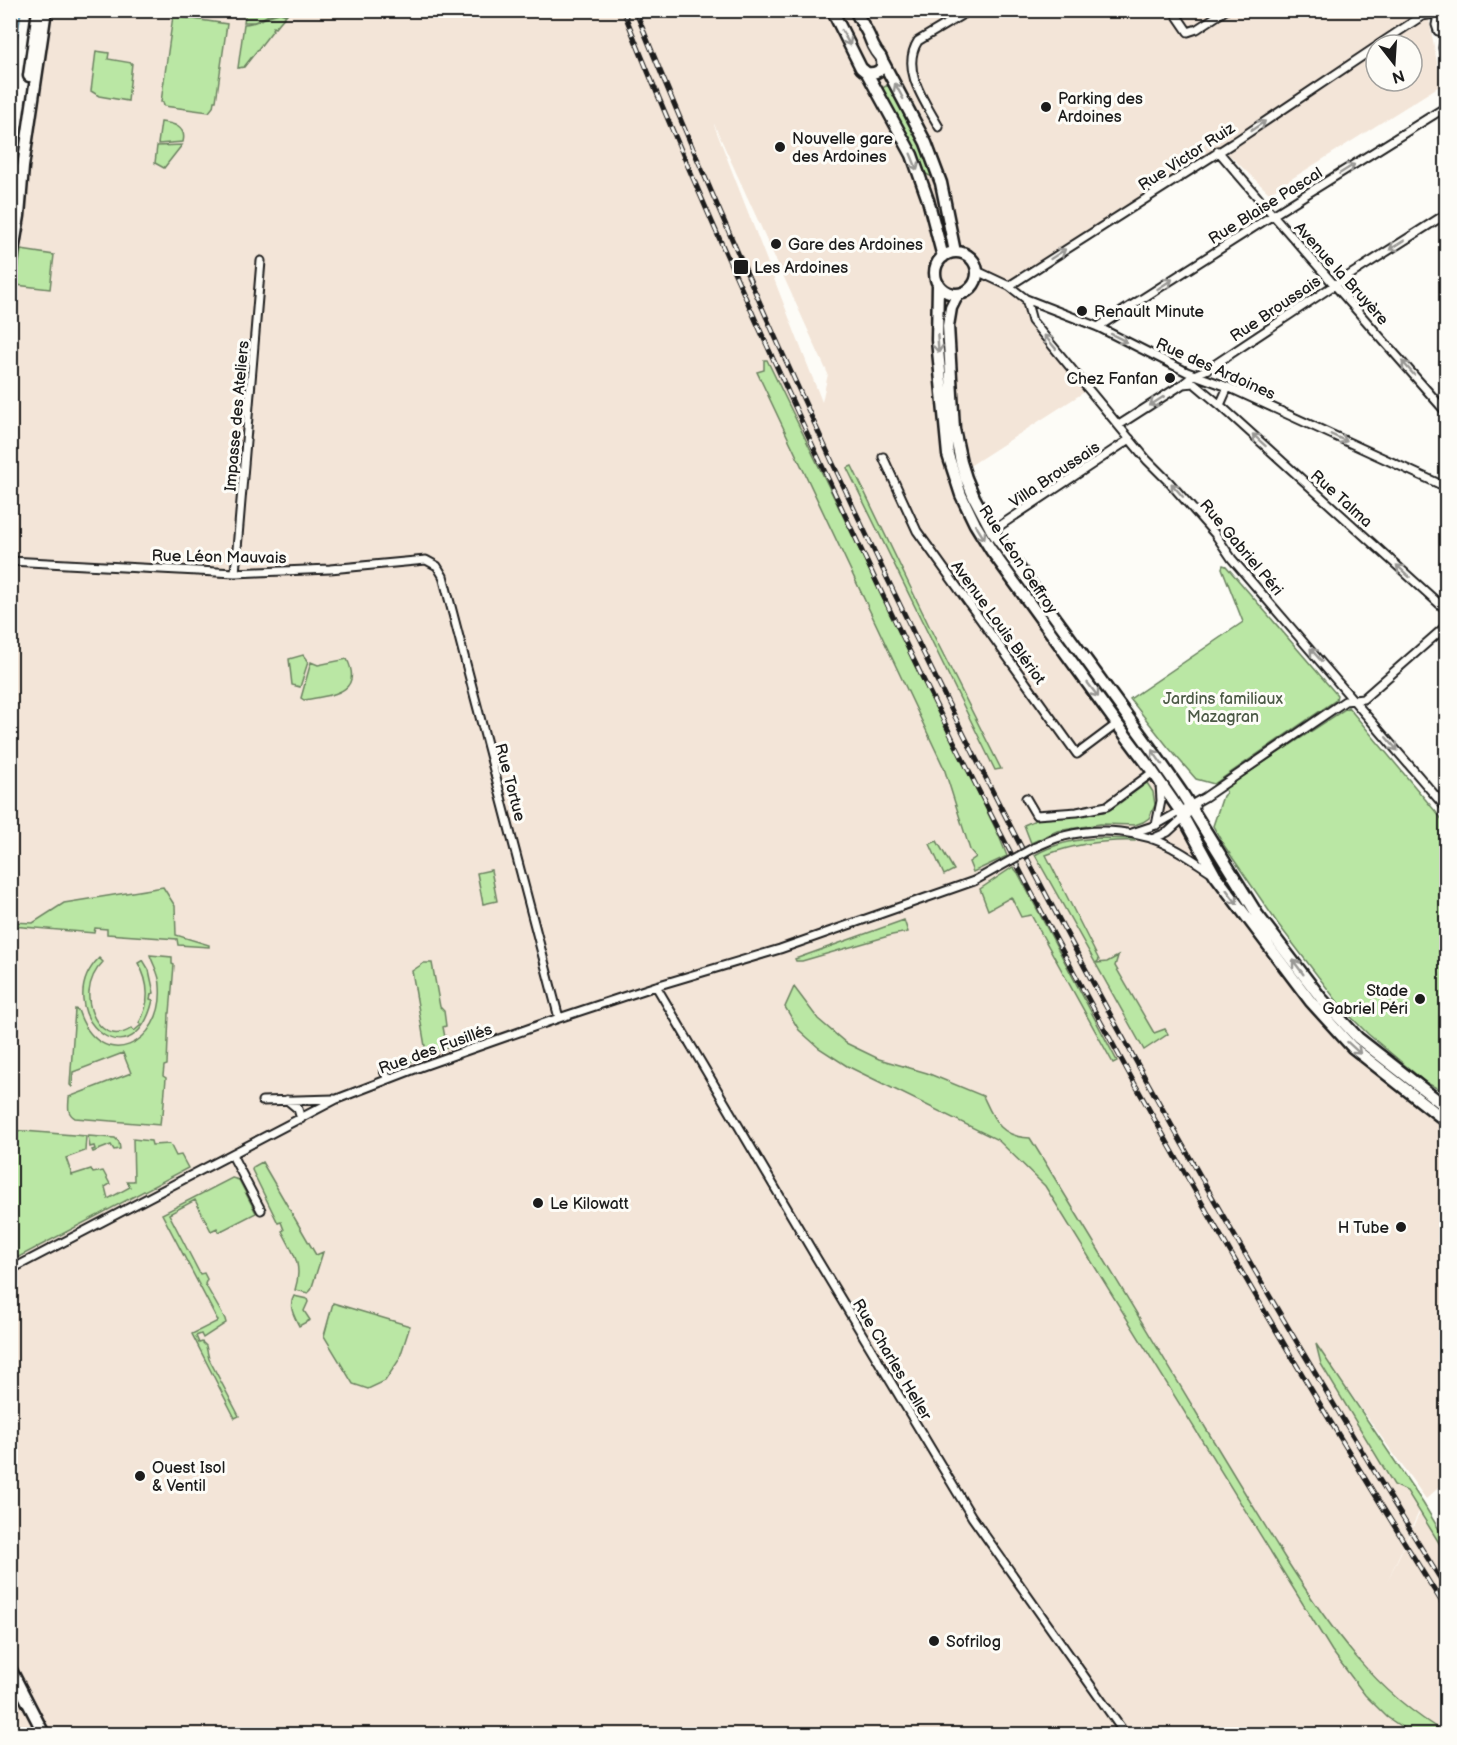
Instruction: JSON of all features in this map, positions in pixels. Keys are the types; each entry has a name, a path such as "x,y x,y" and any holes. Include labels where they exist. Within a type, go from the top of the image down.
{"street":[{"path":"10,235 38,10"},
{"path":"10,269 46,10"},
{"path":"832,10 912,155 928,200 943,257"},
{"path":"855,10 926,143 941,183 955,252"},
{"path":"939,127 917,86 912,66 914,48 918,41 970,10"},
{"path":"1173,10 1188,32 1197,29 1226,10"},
{"path":"1439,15 1436,27 1440,32 1446,32 1443,48 1446,64"},
{"name":"Rue Victor Ruiz","path":"1396,33 1422,16 1439,15"},
{"name":"Rue Victor Ruiz","path":"1009,286 1364,55"},
{"path":"863,69 872,74 878,72 882,67 879,57"},
{"name":"Rue Blaise Pascal","path":"1098,327 1446,107"},
{"name":"Avenue la Bruyère","path":"1218,151 1446,412"},
{"name":"Rue Broussais","path":"1119,425 1446,214"},
{"path":"955,252 970,258 976,271 973,285 958,294 950,293 938,285 935,279 938,262 955,252"},
{"name":"Impasse des Ateliers","path":"236,573 261,261"},
{"name":"Rue des Ardoines","path":"976,271 1009,286 1026,299 1098,327 1194,375 1228,387 1446,487"},
{"name":"Rue Léon Geffroy","path":"938,285 937,340 943,415 948,455 961,495 991,550 1160,782 1186,811"},
{"name":"Rue Léon Geffroy","path":"958,294 951,308 948,326 954,429 961,462 974,497 992,531 1150,748 1186,811"},
{"name":"Rue Gabriel Péri","path":"1026,299 1032,321 1446,808"},
{"name":"Rue Talma","path":"1183,384 1194,384 1220,405 1446,610"},
{"path":"1220,405 1228,387"},
{"name":"Villa Broussais","path":"992,531 1130,439"},
{"name":"Avenue Louis Blériot","path":"884,458 917,531 1077,754 1117,724"},
{"name":"Rue Léon Mauvais","path":"10,561 236,573 330,569 426,560"},
{"name":"Rue Tortue","path":"426,560 437,566 443,576 559,1018"},
{"path":"1132,833 1186,811 1345,701 1363,699 1446,626"},
{"path":"1026,798 1036,815 1077,812 1107,806 1154,772"},
{"path":"1156,825 1161,801 1160,782"},
{"path":"1152,839 1168,832 1186,811"},
{"path":"1186,811 1215,874 1311,1002 1352,1047 1446,1121"},
{"path":"1186,811 1257,914 1321,998 1358,1038 1446,1107"},
{"name":"Rue des Fusillés","path":"10,1270 337,1099 388,1079 559,1018 780,949 974,881 1033,848 1062,836 1095,830 1132,833"},
{"path":"1132,833 1172,847 1215,874"},
{"name":"Rue Charles Heller","path":"656,986 972,1517 1125,1734"},
{"path":"384,1071 388,1079"},
{"path":"262,1101 337,1099"},
{"path":"287,1100 298,1109 301,1119"},
{"path":"232,1155 261,1209"},
{"path":"10,1668 44,1734"}],"shaded area":[{"path":"53,11 1423,11 1391,33 1364,33 1364,51 1218,151 1018,280 1032,321 1089,389 954,476 975,524 1117,724 1169,783 1230,884 1269,938 1352,1041 1446,1113 1446,1481 1426,1499 1337,1375 1423,1503 1387,1582 1424,1504 1446,1542 1446,1734 11,1734 10,291","holes":["714,124 828,374 822,402"]},
{"path":"1428,13 1441,85 1269,193 1223,149 1364,55 1364,93 1424,93 1424,33 1397,33"}],"green space":[{"path":"246,10 289,11 287,14 278,12 254,22 244,22"},
{"path":"280,13 286,15 275,28 273,27 244,67 238,68 244,24"},
{"path":"173,16 227,24 216,101 209,112 164,106 161,102"},
{"path":"96,51 109,53 108,59 132,63 128,101 99,96 91,91"},
{"path":"888,85 924,151 936,179 926,174 918,154 882,88"},
{"path":"161,122 170,123 181,129 183,142 158,144"},
{"path":"182,145 164,168 155,163 157,146"},
{"path":"21,250 54,255 50,289 16,285"},
{"path":"764,360 767,360 999,836 1007,856 973,872 969,862 976,857 970,850 944,768 757,372 764,370"},
{"path":"852,466 1001,769 995,770 847,468"},
{"name":"Jardins familiaux Mazagran","path":"1223,565 1337,695 1336,700 1214,784 1196,779 1130,699 1243,622 1222,568"},
{"path":"303,655 308,662 300,687 292,685 289,659"},
{"path":"347,659 351,671 348,686 334,694 304,700 301,698 311,662 318,665"},
{"path":"1348,707 1446,824 1446,1093 1425,1082 1368,1034 1343,1009 1278,924 1213,826 1226,793 1225,788"},
{"path":"1147,783 1153,792 1155,805 1149,818 1143,822 1135,825 1100,824 1057,831 1031,843 1024,825 1050,817 1103,812 1113,808"},
{"path":"1100,838 1135,839 1135,841 1090,843 1046,855 1099,960 1096,963 1107,962 1118,956 1115,966 1154,1033 1165,1029 1168,1034 1144,1050 1035,855 1066,842"},
{"path":"937,841 954,870 944,875 930,844"},
{"path":"1013,867 1117,1061 1113,1063 1031,915 1021,917 1011,897 988,910 980,889"},
{"path":"491,870 497,901 483,904 477,873"},
{"path":"163,887 175,906 176,935 209,945 209,947 178,945 177,939 107,934 107,929 95,928 94,933 12,926 12,922 33,923 64,903"},
{"path":"904,920 908,932 802,961 795,959"},
{"path":"150,955 172,957 174,965 167,1065 164,1066 163,1076 166,1078 163,1114 160,1125 75,1118 69,1112 69,1097 131,1073 123,1053 73,1072 72,1087 70,1085 75,1009 78,1010 88,1030 101,1042 115,1047 129,1045 142,1037 152,1024 159,1007 160,982"},
{"path":"99,958 103,962 92,979 89,1001 100,1026 114,1033 123,1033 132,1028 134,1031 141,1025 139,1023 145,1009 147,994 145,978 138,963 143,960 149,970 154,993 151,994 150,999 153,1000 143,1026 129,1038 113,1039 99,1032 88,1017 83,999 86,978"},
{"path":"424,963 432,963 440,1007 444,1011 446,1026 443,1027 447,1048 389,1070 386,1064 426,1052 412,971"},
{"path":"794,987 818,1019 846,1043 879,1059 927,1073 983,1096 999,1126 1012,1134 1030,1138 1285,1558 1318,1608 1375,1678 1420,1717 1446,1734 1412,1734 1387,1717 1365,1695 1332,1651 1045,1186 998,1140 847,1066 819,1048 799,1030 785,1007"},
{"path":"11,1130 86,1136 85,1151 66,1158 72,1175 91,1169 93,1173 103,1171 110,1184 105,1187 108,1199 130,1187 127,1181 134,1181 133,1139 151,1141 152,1145 170,1144 176,1156 181,1155 188,1168 11,1261"},
{"path":"88,1136 115,1138 119,1142 120,1149 114,1150 111,1145 93,1152 92,1150 95,1149 94,1146 90,1147"},
{"path":"262,1162 316,1255 323,1252 308,1293 295,1290 298,1273 296,1260 282,1231 284,1230 281,1222 278,1223 252,1170"},
{"path":"232,1178 239,1180 256,1213 219,1232 217,1228 211,1231 195,1200 169,1214 200,1274 204,1273 207,1279 205,1284 225,1319 226,1323 203,1338 201,1334 196,1336 199,1343 202,1342 206,1346 209,1359 239,1416 235,1418 192,1334 218,1321 162,1214"},
{"path":"294,1296 307,1299 308,1302 304,1311 310,1320 299,1326 292,1307"},
{"path":"333,1303 410,1326 399,1360 385,1381 368,1389 353,1384 324,1336"},
{"path":"1316,1344 1423,1503 1446,1541 1446,1554 1407,1491 1394,1485 1321,1364"}],"water":[{"path":"10,11 21,11 11,84"}],"railway":[{"path":"623,10 712,223 807,433 901,634 1000,832 1159,1128 1328,1418 1446,1609"},
{"path":"635,10 678,114 814,424 911,627 1012,829 1114,1022 1221,1213 1446,1588"}],"place":[{"name":"Parking des Ardoines","path":"1046,107"},
{"name":"Nouvelle gare des Ardoines","path":"780,147"},
{"name":"Gare des Ardoines","path":"776,244"},
{"name":"Les Ardoines","path":"741,267"},
{"name":"Renault Minute","path":"1082,311"},
{"name":"Chez Fanfan","path":"1170,378"},
{"name":"Stade Gabriel Péri","path":"1420,999"},
{"name":"Le Kilowatt","path":"538,1203"},
{"name":"H Tube","path":"1401,1227"},
{"name":"Ouest Isol & Ventil","path":"140,1476"},
{"name":"Sofrilog","path":"934,1641"}]}
